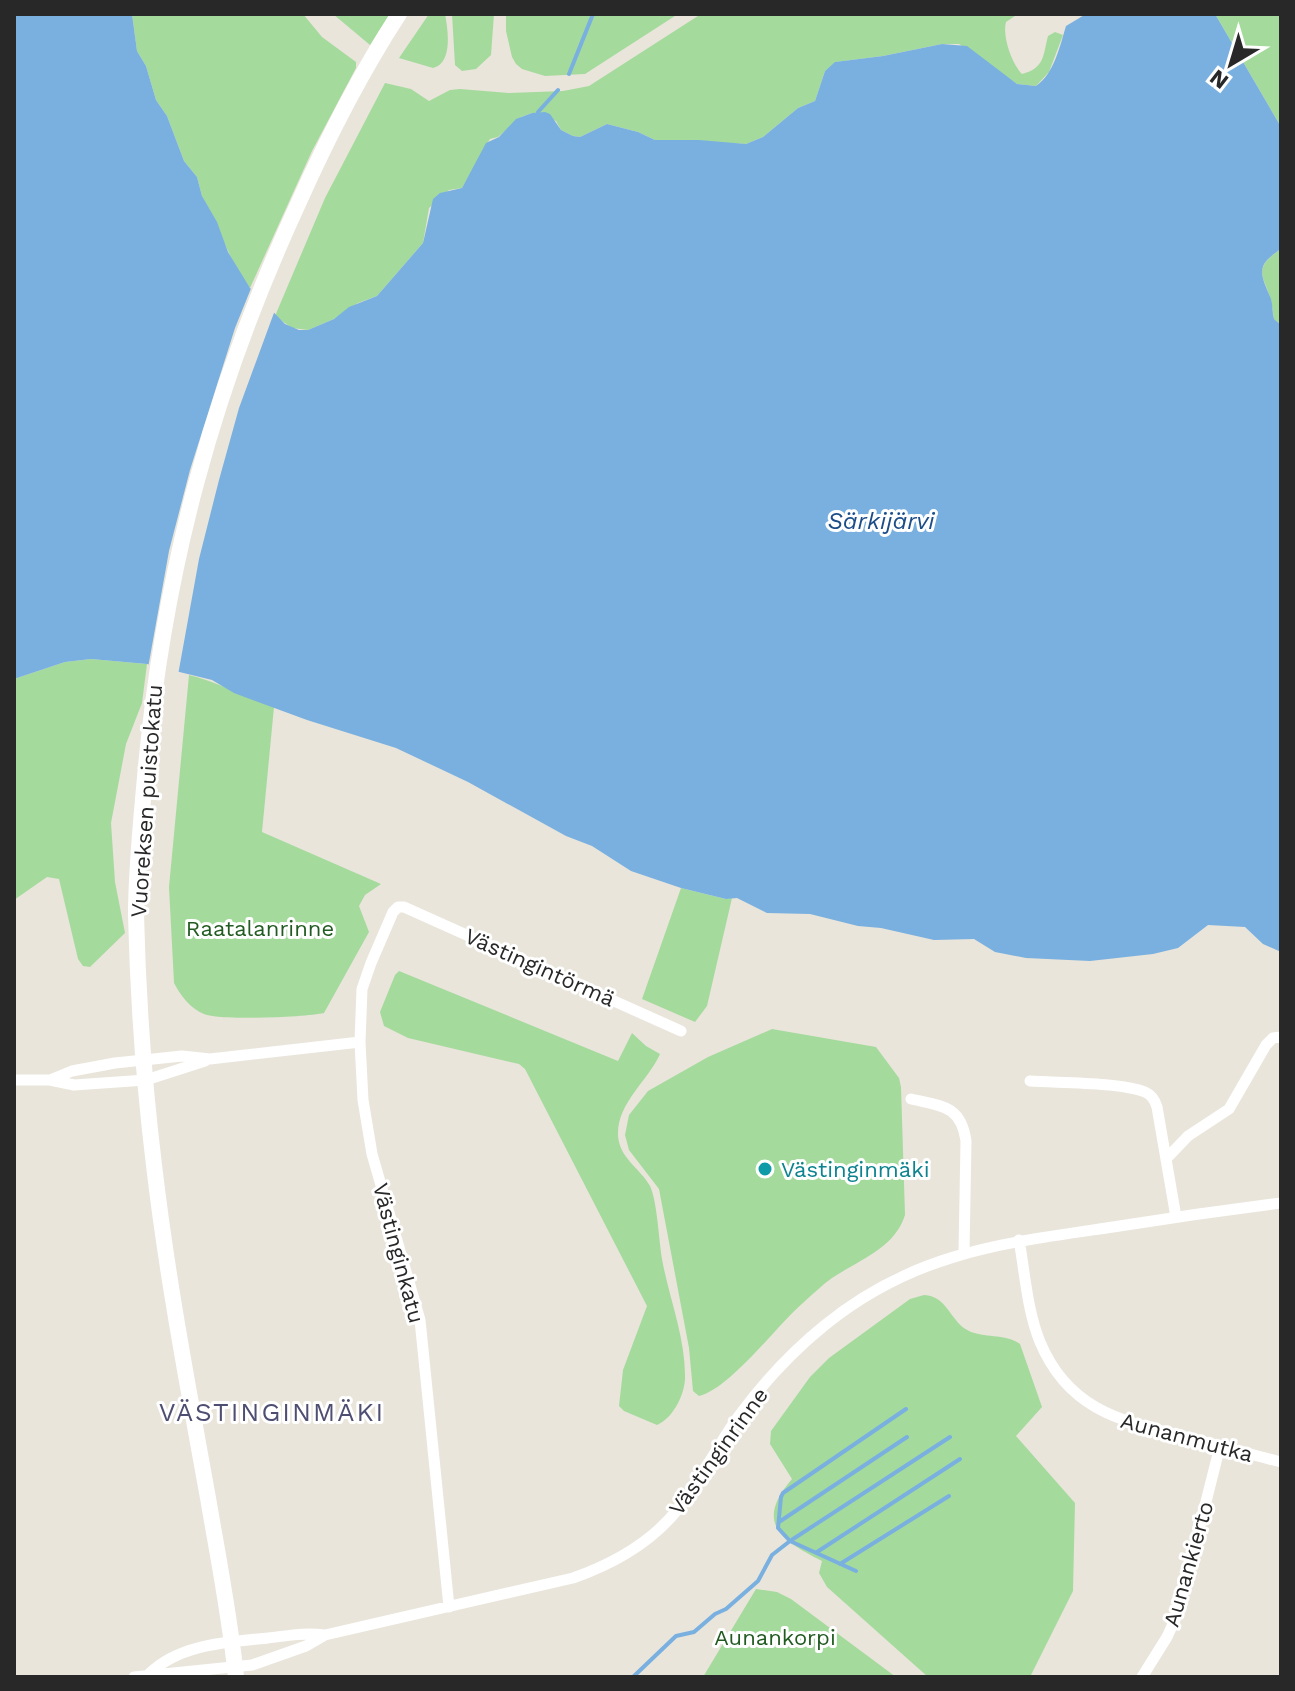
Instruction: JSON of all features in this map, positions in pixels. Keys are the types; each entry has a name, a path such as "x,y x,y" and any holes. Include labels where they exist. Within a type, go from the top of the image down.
{"main road":[{"name":"Vuoreksen puistokatu","path":"235,1672 172,1292 154,1165 144,1060 136,913 150,712 176,557 209,431 240,340 319,158 396,19"}],"street":[{"name":"Västingintörmä","path":"398,907 404,907 681,1031"},
{"name":"Västinginkatu","path":"398,907 365,977 360,1042 363,1100 372,1154 420,1320 449,1607"},
{"path":"1166,1159 1188,1136 1229,1109 1266,1045 1273,1038 1281,1037"},
{"path":"50,1080 72,1071 144,1060 182,1056 210,1059 360,1042"},
{"path":"14,1080 50,1080 74,1085 146,1080 210,1059"},
{"path":"1030,1081 1098,1085 1146,1092 1156,1102 1176,1217"},
{"path":"911,1099 951,1110 963,1124 966,1141 964,1252"},
{"name":"Västinginrinne","path":"149,1674 235,1672 306,1646 325,1635 573,1578 614,1562 662,1528 679,1508 740,1414 824,1326 917,1269 964,1252 1019,1240 1281,1203"},
{"name":"Aunanmutka","path":"1019,1240 1037,1333 1048,1359 1072,1388 1099,1410 1121,1421 1281,1462"},
{"name":"Aunankierto","path":"1142,1677 1178,1613 1220,1446"},
{"name":"Västinginrinne","path":"149,1674 184,1654 232,1640 304,1633 325,1635"},
{"path":"134,1677 149,1674"}],"green space":[{"path":"132,14 303,14 322,37 356,62 356,68 312,151 250,288 238,272 202,196 197,177 184,161 167,116 156,100 146,66 137,51"},
{"path":"333,14 390,14 370,45"},
{"path":"429,14 445,14 447,28 448,45 444,60 433,68 399,58"},
{"path":"452,14 494,14 491,55 476,69 462,71 455,65"},
{"path":"506,14 678,14 585,74 545,76 516,64 506,31"},
{"path":"701,14 1018,14 1006,22 1005,35 1011,57 1022,74 1039,64 1048,36 1055,32 1063,35 1049,72 1036,86 1017,84 959,44 942,44 836,62 825,71 815,101 798,108 763,137 746,144 655,140 607,124 580,137 573,136 561,130 556,121 532,113 521,117 498,137 490,139 462,188 449,190 429,208 423,243 377,296 308,330 292,328 275,316 325,198 385,83 411,89 429,101 450,90 460,89 509,93 563,91 589,86"},
{"path":"1215,14 1281,14 1281,127"},
{"path":"1281,249 1281,325 1274,319 1262,269"},
{"path":"91,659 147,664 142,703 126,744 111,823 115,882 125,933 90,967 83,966 78,959 59,879 47,877 14,900 14,679 65,662"},
{"name":"Raatalanrinne","path":"189,675 274,707 262,832 381,884 365,895 359,906 369,932 324,1013 264,1018 213,1016 199,1012 190,1005 174,983 169,887"},
{"path":"681,888 732,898 707,1006 695,1022 642,999"},
{"path":"399,971 618,1061 632,1033 660,1054 622,1113 618,1135 622,1150 652,1192 662,1259 683,1349 685,1379 682,1392 677,1406 663,1422 657,1425 619,1406 623,1370 647,1306 525,1069 519,1064 408,1038 384,1026 380,1012"},
{"path":"772,1029 876,1047 899,1078 905,1215 885,1245 832,1278 793,1312 725,1382 699,1396 693,1391 689,1348 659,1189 629,1150 625,1135 629,1115 648,1091 708,1057"},
{"path":"924,1295 944,1304 957,1322 969,1331 1020,1344 1042,1407 1016,1436 1075,1503 1073,1591 1030,1677 928,1677 827,1587 819,1573 822,1561 784,1537 774,1519 775,1507 792,1479 770,1444 771,1431 810,1377 829,1358 910,1299"},
{"name":"Aunankorpi","path":"756,1589 777,1592 791,1599 896,1677 703,1677"}],"water":[{"name":"Särkijärvi","path":"14,14 132,14 137,51 146,66 156,100 167,116 184,161 197,177 202,196 217,222 228,252 250,288 285,324 308,330 334,319 349,307 377,296 423,243 433,199 440,193 462,188 486,143 499,137 516,119 532,113 550,114 561,130 573,136 580,137 607,124 655,140 746,144 763,137 798,108 815,101 825,71 835,62 942,44 967,46 1017,84 1036,86 1052,67 1066,26 1086,14 1215,14 1281,127 1281,249 1267,260 1262,276 1271,299 1274,319 1281,325 1281,952 1263,944 1245,927 1208,925 1178,948 1153,954 1090,961 1026,958 995,952 974,939 934,940 810,914 767,913 737,898 726,899 681,888 631,871 592,846 566,836 468,782 396,748 307,720 234,693 212,680 147,664 91,659 65,662 14,679"}],"pier":[{"path":"252,286 275,310 239,408 219,480 199,559 178,675 148,668 169,551 190,470 235,328"}],"waterway":[{"path":"569,74 593,14"},
{"path":"538,112 558,90"},
{"path":"856,1571 790,1541 778,1528 781,1497 906,1409"},
{"path":"779,1522 907,1437"},
{"path":"633,1677 676,1636 694,1632 726,1609 758,1581 772,1555 790,1541 950,1437"},
{"path":"817,1552 960,1459"},
{"path":"840,1564 949,1496"}],"place":[{"name":"Västinginmäki","path":"765,1169"}],"district":[{"name":"VÄSTINGINMÄKI","path":"272,1412"}]}
